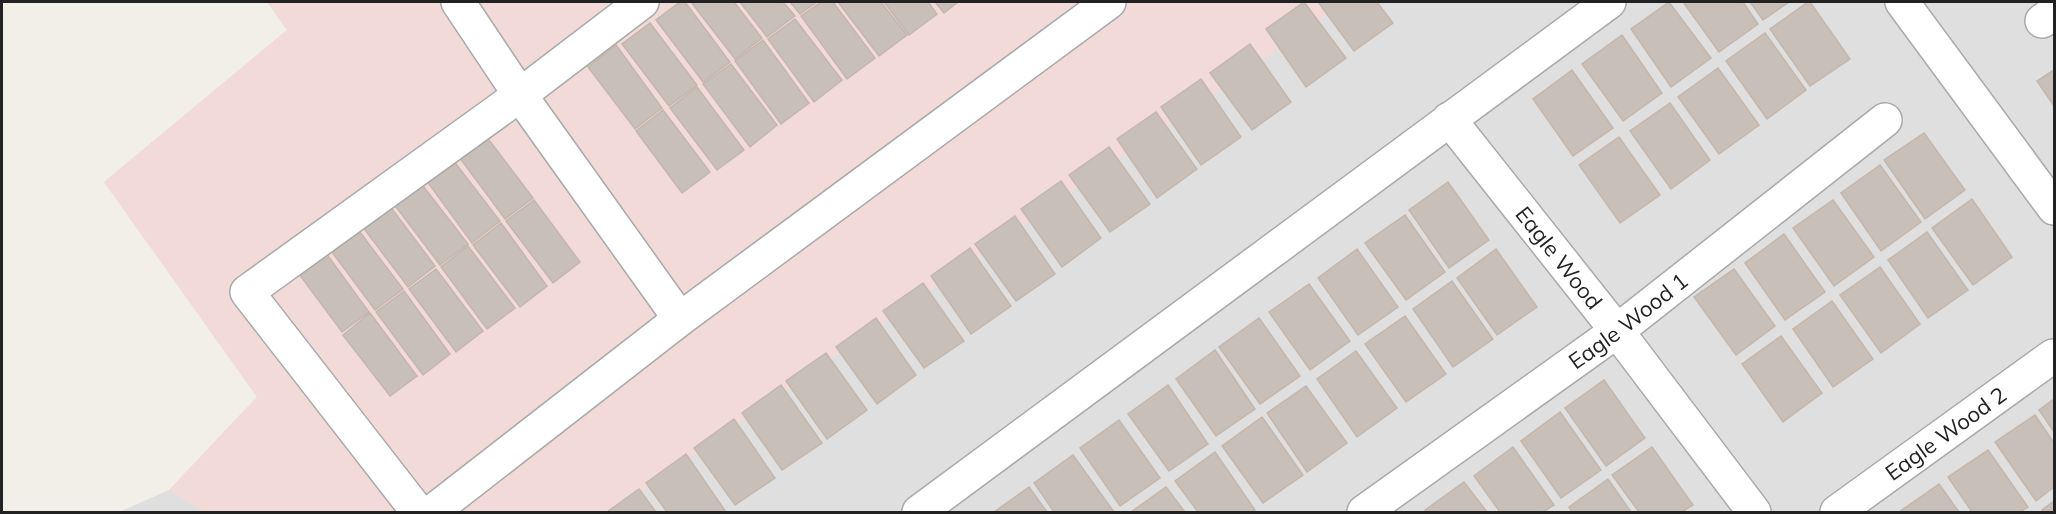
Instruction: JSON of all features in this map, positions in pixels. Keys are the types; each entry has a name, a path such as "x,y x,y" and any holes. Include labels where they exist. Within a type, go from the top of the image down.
{"street":[{"path":"458,2 520,95 680,319"},
{"path":"418,513 247,292 520,95 642,2"},
{"path":"432,513 680,319 1109,2"},
{"path":"919,513 1609,2"},
{"path":"1902,2 2055,208"},
{"name":"Eagle Wood","path":"1449,119 1617,331 1754,513"},
{"name":"Eagle Wood 1","path":"1364,513 1617,331 1885,120"},
{"name":"Eagle Wood 2","path":"1837,513 2053,356"}],"shaded area":[{"path":"267,2 2054,2 2054,512 119,512 169,490 257,397 104,182 287,30"},
{"path":"267,2 1346,2 611,512 204,512 169,490 257,397 104,182 287,30"}],"building":[{"path":"680,2 685,2 730,62 703,82 656,20"},
{"path":"691,2 734,2 762,38 735,59"},
{"path":"740,2 783,2 795,16 767,37"},
{"path":"790,2 817,2 800,14"},
{"path":"821,2 833,2 875,58 847,79 801,16"},
{"path":"838,2 881,2 907,35 879,56"},
{"path":"884,2 928,2 937,14 909,35"},
{"path":"935,2 958,2 944,13"},
{"path":"1304,2 1346,58 1306,87 1266,29"},
{"path":"1318,2 1377,2 1393,23 1354,51"},
{"path":"1669,2 1711,58 1671,87 1631,29"},
{"path":"1683,2 1743,2 1758,24 1719,52"},
{"path":"1750,2 1789,2 1763,20"},
{"path":"1808,2 1850,59 1810,86 1770,29"},
{"path":"795,19 842,80 814,102 768,39"},
{"path":"650,23 697,85 669,106 622,44"},
{"path":"1765,33 1806,90 1767,119 1726,61"},
{"path":"1622,35 1662,93 1623,121 1582,64"},
{"path":"763,40 809,103 781,124 735,61"},
{"path":"1250,44 1291,102 1252,130 1210,73"},
{"path":"616,45 662,108 635,129 588,67"},
{"path":"731,64 777,125 750,147 703,84"},
{"path":"1718,68 1759,125 1719,154 1678,97"},
{"path":"1572,70 1613,128 1573,156 1533,99"},
{"path":"2054,70 2054,106 2037,81"},
{"path":"1201,79 1241,137 1201,165 1161,107"},
{"path":"697,87 744,150 717,170 670,108"},
{"path":"1670,103 1710,160 1671,189 1630,131"},
{"path":"663,110 710,172 682,193 636,131"},
{"path":"1156,112 1197,169 1157,198 1117,139"},
{"path":"1924,133 1965,190 1925,219 1884,160"},
{"path":"486,136 533,198 505,219 459,157"},
{"path":"1619,137 1660,195 1620,223 1579,165"},
{"path":"1109,147 1150,204 1110,232 1069,175"},
{"path":"453,160 500,221 472,243 426,180"},
{"path":"1880,165 1921,222 1881,251 1841,193"},
{"path":"1061,181 1101,238 1062,267 1021,209"},
{"path":"420,182 468,244 440,265 393,203"},
{"path":"1448,182 1489,240 1449,268 1409,210"},
{"path":"1972,199 2012,257 1973,285 1932,228"},
{"path":"534,200 580,262 553,283 506,221"},
{"path":"1833,200 1874,257 1834,286 1793,228"},
{"path":"389,205 435,266 408,287 362,226"},
{"path":"1405,215 1445,272 1406,300 1365,243"},
{"path":"1015,216 1055,274 1016,301 975,244"},
{"path":"501,223 547,286 520,307 473,245"},
{"path":"356,227 403,289 375,310 329,248"},
{"path":"1927,232 1968,290 1928,318 1888,260"},
{"path":"1784,234 1825,292 1785,320 1745,263"},
{"path":"468,246 515,308 487,329 441,267"},
{"path":"970,248 1011,306 971,334 931,276"},
{"path":"323,249 369,312 342,332 296,270"},
{"path":"1357,249 1398,307 1358,335 1318,278"},
{"path":"1496,249 1537,307 1497,335 1457,278"},
{"path":"1880,267 1920,324 1881,353 1840,295"},
{"path":"436,269 483,331 456,352 409,289"},
{"path":"1734,269 1775,326 1736,355 1694,297"},
{"path":"1452,281 1493,339 1453,367 1413,309"},
{"path":"923,283 964,341 924,368 883,311"},
{"path":"1309,284 1350,341 1310,370 1269,312"},
{"path":"404,291 450,354 423,375 376,312"},
{"path":"1832,301 1873,359 1833,387 1793,329"},
{"path":"370,313 417,376 390,396 343,335"},
{"path":"1405,316 1446,374 1406,402 1365,344"},
{"path":"876,318 916,375 877,404 836,347"},
{"path":"1259,318 1300,376 1260,404 1219,347"},
{"path":"1781,336 1822,393 1783,422 1742,364"},
{"path":"1215,350 1255,409 1216,436 1176,379"},
{"path":"1356,351 1397,408 1357,437 1317,379"},
{"path":"826,353 867,410 827,439 786,381"},
{"path":"1604,380 1645,438 1606,466 1565,408"},
{"path":"781,385 822,443 782,470 742,413"},
{"path":"1168,385 1208,444 1169,471 1128,414"},
{"path":"1306,386 1347,443 1307,472 1267,413"},
{"path":"2054,399 2054,432 2039,410"},
{"path":"1560,412 1601,470 1561,498 1521,441"},
{"path":"2035,415 2054,443 2054,487 2036,501 1995,442"},
{"path":"1262,417 1303,475 1263,503 1222,446"},
{"path":"734,419 775,478 735,505 694,448"},
{"path":"1119,420 1160,478 1120,506 1080,448"},
{"path":"1513,447 1554,505 1543,512 1500,512 1474,476"},
{"path":"1652,447 1693,505 1682,512 1639,512 1612,475"},
{"path":"1988,450 2028,507 2020,512 1972,512 1948,477"},
{"path":"1215,452 1255,510 1251,512 1198,512 1175,481"},
{"path":"686,454 726,512 667,512 646,483"},
{"path":"1073,455 1114,512 1054,512 1034,483"},
{"path":"1608,479 1631,512 1572,512 1569,507"},
{"path":"1464,482 1487,512 1427,512 1425,510"},
{"path":"1939,484 1959,512 1899,512"},
{"path":"1029,487 1047,512 994,512"},
{"path":"1166,487 1185,512 1131,512"},
{"path":"639,489 656,512 607,512"},
{"path":"2054,501 2054,512 2042,510"}]}
